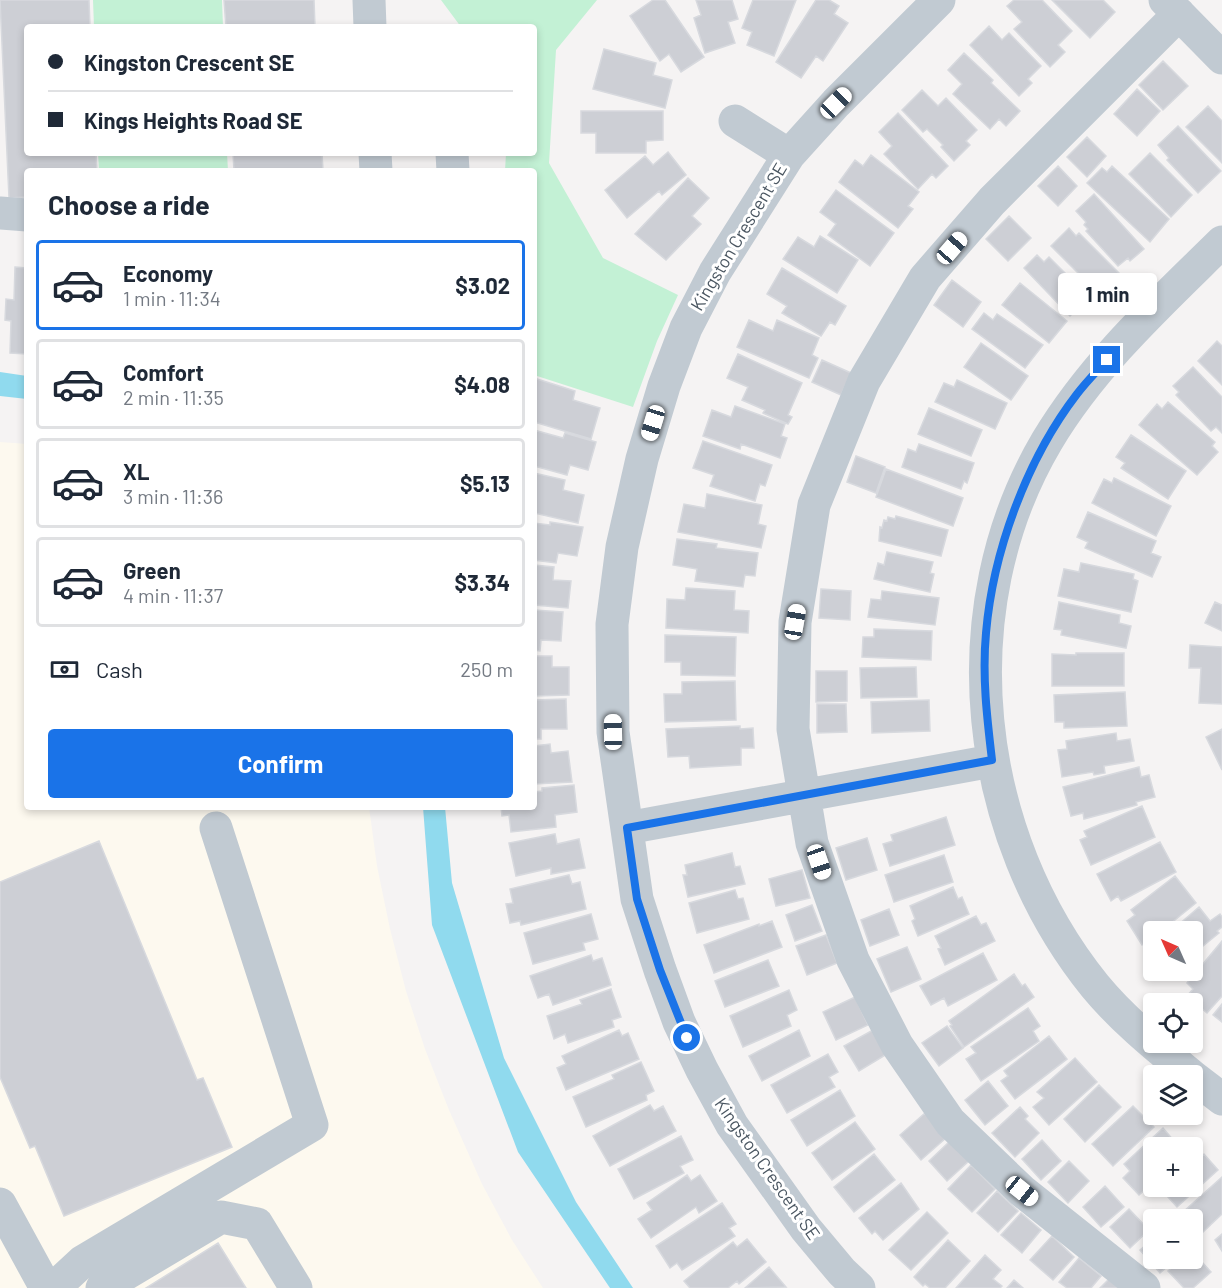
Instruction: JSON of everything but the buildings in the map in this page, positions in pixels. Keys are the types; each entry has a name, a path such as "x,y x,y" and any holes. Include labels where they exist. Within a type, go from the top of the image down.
{"street":[{"path":"369,0 370,24"},
{"name":"Kingston Crescent SE","path":"859,1288 842,1272 806,1229 732,1125 679,1022 637,899 613,732 612,624 622,547 642,459 664,386 686,328 715,272 789,154 836,103 939,0"},
{"path":"1144,1288 1022,1191 950,1122 897,1045 853,960 812,843 793,729 795,622 814,505 864,381 925,278 992,201 1172,7 1222,58"},
{"path":"735,121 789,154"},
{"path":"0,213 24,215"},
{"path":"1179,1065 1136,1030 1095,986 1053,924 1027,876 1005,817 992,760 985,698 986,633 1003,542 1023,491 1046,443 1077,394 1138,325 1222,242"},
{"path":"627,828 992,760"},
{"path":"54,1288 82,1262 312,1125 216,828"},
{"path":"1203,1084 1222,1099"},
{"path":"0,1204 46,1288"},
{"path":"102,1288 221,1217 257,1224 296,1288"}],"shaded area":[{"path":"0,442 24,444 24,810 369,810 377,866 390,929 406,991 425,1049 482,1184 512,1240 543,1288 0,1288"}],"green space":[{"path":"93,0 222,0 223,24 94,24"},
{"path":"441,0 597,0 556,50 549,163 603,258 678,295 657,341 633,407 537,376 537,168 505,168 506,156 537,156 537,24 459,24"},
{"path":"98,156 227,156 228,168 99,168"}],"water":[{"path":"0,372 24,376 24,399 0,396"},
{"path":"423,810 445,810 452,883 504,1058 576,1202 633,1288 610,1288 518,1152 432,925"}],"route":[{"path":"687,1038 660,970 637,899 627,828 992,760 985,698 986,633 1003,542 1023,491 1046,443 1077,394 1107,360"}]}
